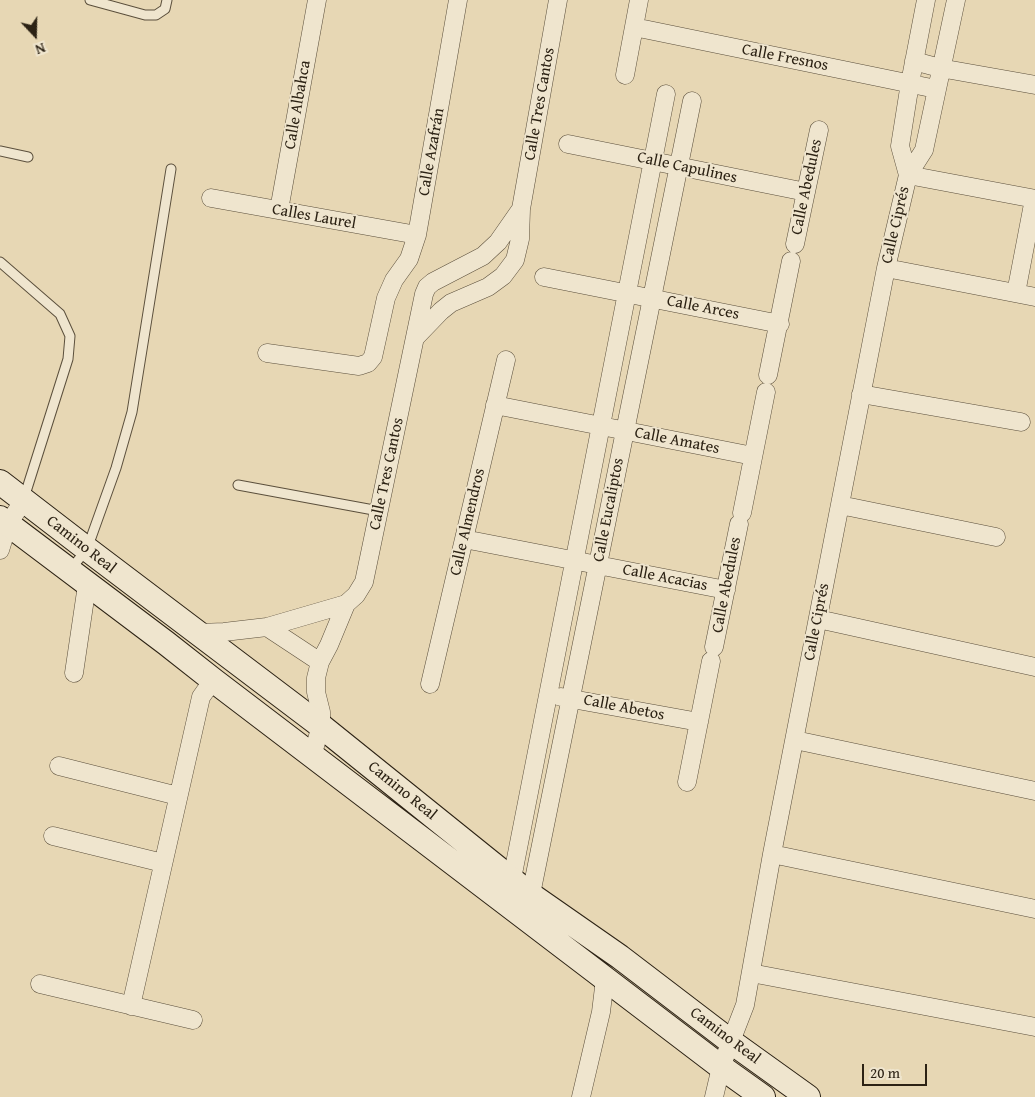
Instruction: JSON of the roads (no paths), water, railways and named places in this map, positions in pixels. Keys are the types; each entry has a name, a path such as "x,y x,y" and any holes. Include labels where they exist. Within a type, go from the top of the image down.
{"street":[{"name":"Calle Albahca","path":"279,210 317,0"},
{"name":"Calle Azafrán","path":"267,353 359,366 368,363 373,357 386,298 394,280 409,259 417,235 458,0"},
{"name":"Calle Tres Cantos","path":"415,338 440,311 450,304 488,287 503,276 516,260 520,239 521,208 558,0"},
{"path":"625,76 639,0"},
{"name":"Calle Ciprés","path":"908,175 900,146 926,0"},
{"name":"Calle Ciprés","path":"714,1097 721,1067 745,1005 752,973 772,854 886,268 908,175 924,150 956,0"},
{"name":"Calle Fresnos","path":"634,27 910,83 936,90"},
{"path":"914,61 940,68 1035,85"},
{"name":"Calle Eucaliptos","path":"508,904 666,94"},
{"name":"Calle Eucaliptos","path":"526,919 692,100"},
{"name":"Calle Abedules","path":"795,244 819,130"},
{"name":"Calle Capulines","path":"568,144 806,192"},
{"path":"908,175 1035,199 1016,293"},
{"name":"Calles Laurel","path":"211,198 417,235"},
{"name":"Calle Tres Cantos","path":"312,756 321,726 316,678 320,662 330,645 346,604 356,595 364,582 424,294 427,287 433,282 483,256 498,242 521,208"},
{"name":"Calle Abedules","path":"687,782 780,324 791,261"},
{"path":"886,268 1035,297"},
{"name":"Calle Arces","path":"544,276 780,324"},
{"name":"Calle Almendros","path":"430,684 506,360"},
{"path":"861,394 1020,422"},
{"name":"Calle Amates","path":"495,405 753,456"},
{"name":"Camino Real","path":"0,482 321,726 531,895 620,957 730,1041 808,1097"},
{"path":"0,550 4,521 24,500"},
{"path":"840,505 996,537"},
{"name":"Camino Real","path":"4,521 763,1097"},
{"name":"Calle Acacias","path":"464,539 726,590"},
{"path":"74,673 78,578"},
{"path":"198,633 267,627 346,604"},
{"path":"818,618 1035,667"},
{"path":"267,627 320,662"},
{"path":"131,1006 201,696 213,680"},
{"name":"Calle Abetos","path":"548,694 699,722"},
{"path":"795,740 1035,791"},
{"path":"59,766 178,796"},
{"path":"53,836 163,863"},
{"path":"772,854 1035,909"},
{"path":"752,973 1035,1027"},
{"path":"581,1097 601,1012 606,979"},
{"path":"40,984 193,1020"}],"lane":[{"path":"90,0 145,15 156,15 165,9 167,0"},
{"path":"0,151 28,157"},
{"path":"78,578 116,468 132,412 171,169"},
{"path":"0,262 60,314 70,336 68,359 24,500"},
{"path":"238,484 380,511"}]}
